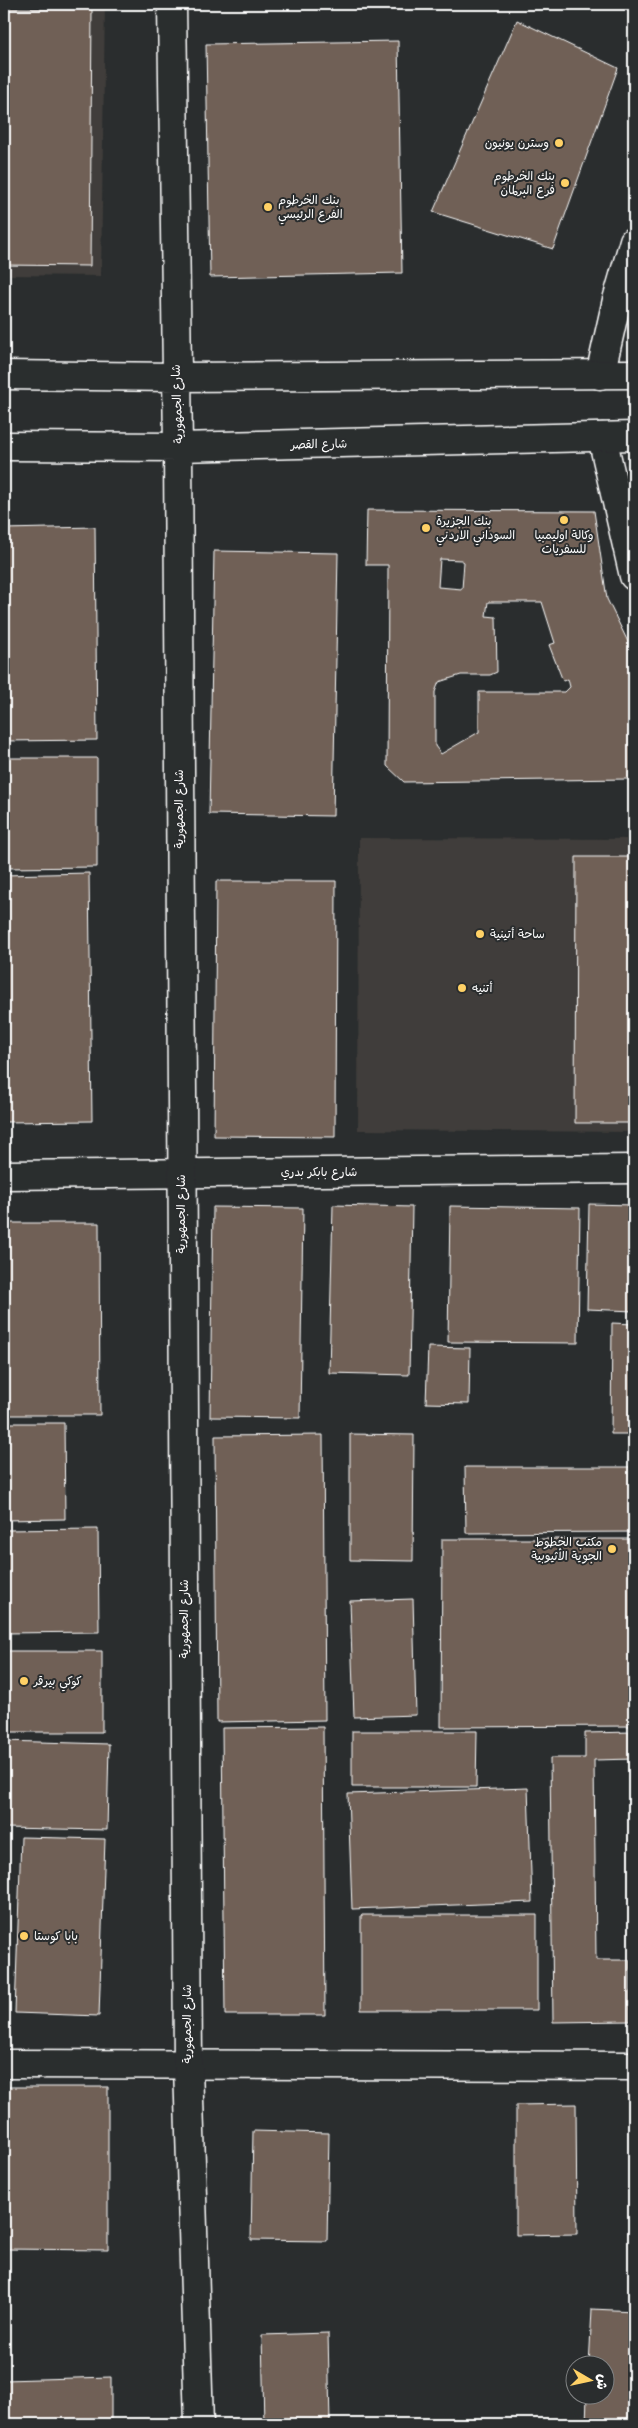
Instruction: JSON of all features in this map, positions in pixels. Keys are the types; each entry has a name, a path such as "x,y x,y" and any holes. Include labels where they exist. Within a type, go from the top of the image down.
{"main road":[{"name":"شارع الجمهورية","path":"172,4 178,447 188,2066 199,2424"},
{"path":"600,375 617,300 634,241"},
{"path":"4,375 176,377 634,374"},
{"name":"شارع القصر","path":"4,446 178,447 634,436"},
{"path":"602,437 634,576"},
{"name":"شارع بابكر بدري","path":"4,1175 634,1169"},
{"path":"4,2064 634,2066"}],"shaded area":[{"path":"4,4 105,4 101,276 4,275"},
{"path":"359,838 634,839 634,1132 358,1130"}],"building":[{"path":"4,8 92,9 90,266 4,265"},
{"path":"517,20 618,68 553,249 433,212"},
{"path":"398,41 402,273 210,277 206,44"},
{"path":"367,510 594,511 607,599 634,654 634,785 628,779 404,782 387,766 388,565 366,565","holes":["440,559 461,560 464,562 462,589 438,587","488,602 542,602 555,643 549,645 563,681 568,679 570,687 565,692 479,692 479,732 441,754 435,746 435,692 439,682 461,675 490,675 497,672 496,617 486,616"]},
{"path":"95,527 97,740 4,741 4,529"},
{"path":"214,551 338,553 333,816 209,814"},
{"path":"4,758 97,758 97,867 4,868"},
{"path":"576,857 634,857 634,1123 575,1123"},
{"path":"89,873 92,1121 4,1122 4,875"},
{"path":"216,881 336,881 335,1137 214,1136"},
{"path":"589,1204 634,1205 634,1311 587,1309"},
{"path":"333,1205 412,1207 409,1375 329,1373"},
{"path":"450,1206 580,1208 578,1343 448,1342"},
{"path":"213,1207 303,1208 300,1418 210,1417"},
{"path":"4,1223 99,1223 100,1415 9,1415 8,1328 4,1328"},
{"path":"612,1323 634,1324 634,1434 611,1434"},
{"path":"428,1347 470,1348 469,1404 426,1403"},
{"path":"4,1423 64,1423 65,1519 4,1520"},
{"path":"350,1434 414,1435 413,1561 350,1560"},
{"path":"323,1435 325,1720 217,1722 215,1436"},
{"path":"465,1467 634,1467 634,1532 466,1533"},
{"path":"98,1529 99,1632 4,1633 4,1530"},
{"path":"442,1539 634,1539 634,1726 441,1727"},
{"path":"413,1599 416,1715 354,1717 350,1601"},
{"path":"4,1651 102,1651 102,1732 4,1732"},
{"path":"323,1727 325,2015 225,2015 222,1728"},
{"path":"352,1731 477,1731 476,1787 352,1787"},
{"path":"634,1732 634,1759 594,1760 596,1960 630,1960 630,2021 553,2022 550,1758 585,1758 585,1733"},
{"path":"4,1741 109,1744 107,1830 4,1828"},
{"path":"528,1788 532,1902 352,1909 348,1794"},
{"path":"21,1837 105,1839 99,2016 15,2013"},
{"path":"361,1915 537,1915 537,2010 361,2010"},
{"path":"4,2087 108,2087 108,2250 4,2249"},
{"path":"576,2104 577,2234 516,2235 516,2105"},
{"path":"253,2131 329,2133 327,2241 251,2240"},
{"path":"592,2309 634,2311 630,2424 586,2424 587,2406 616,2406 616,2356 590,2356"},
{"path":"328,2333 330,2424 264,2424 262,2335"},
{"path":"111,2377 111,2424 4,2424 4,2380"}],"place":[{"name":"وسترن يونيون","path":"559,143"},
{"name":"بنك الخرطوم فرع البرلمان","path":"565,183"},
{"name":"بنك الخرطوم الفرع الرئيسي","path":"268,207"},
{"name":"وكالة اوليمبيا للسفريات","path":"564,520"},
{"name":"بنك الجزيرة السوداني الاردني","path":"426,528"},
{"name":"ساحة أتينية","path":"480,934"},
{"name":"أتنيه","path":"462,988"},
{"name":"مكتب الخطوط الجوية الأثيوبية","path":"612,1549"},
{"name":"كوكي بيرقر","path":"24,1681"},
{"name":"بابا كوستا","path":"24,1936"}]}
